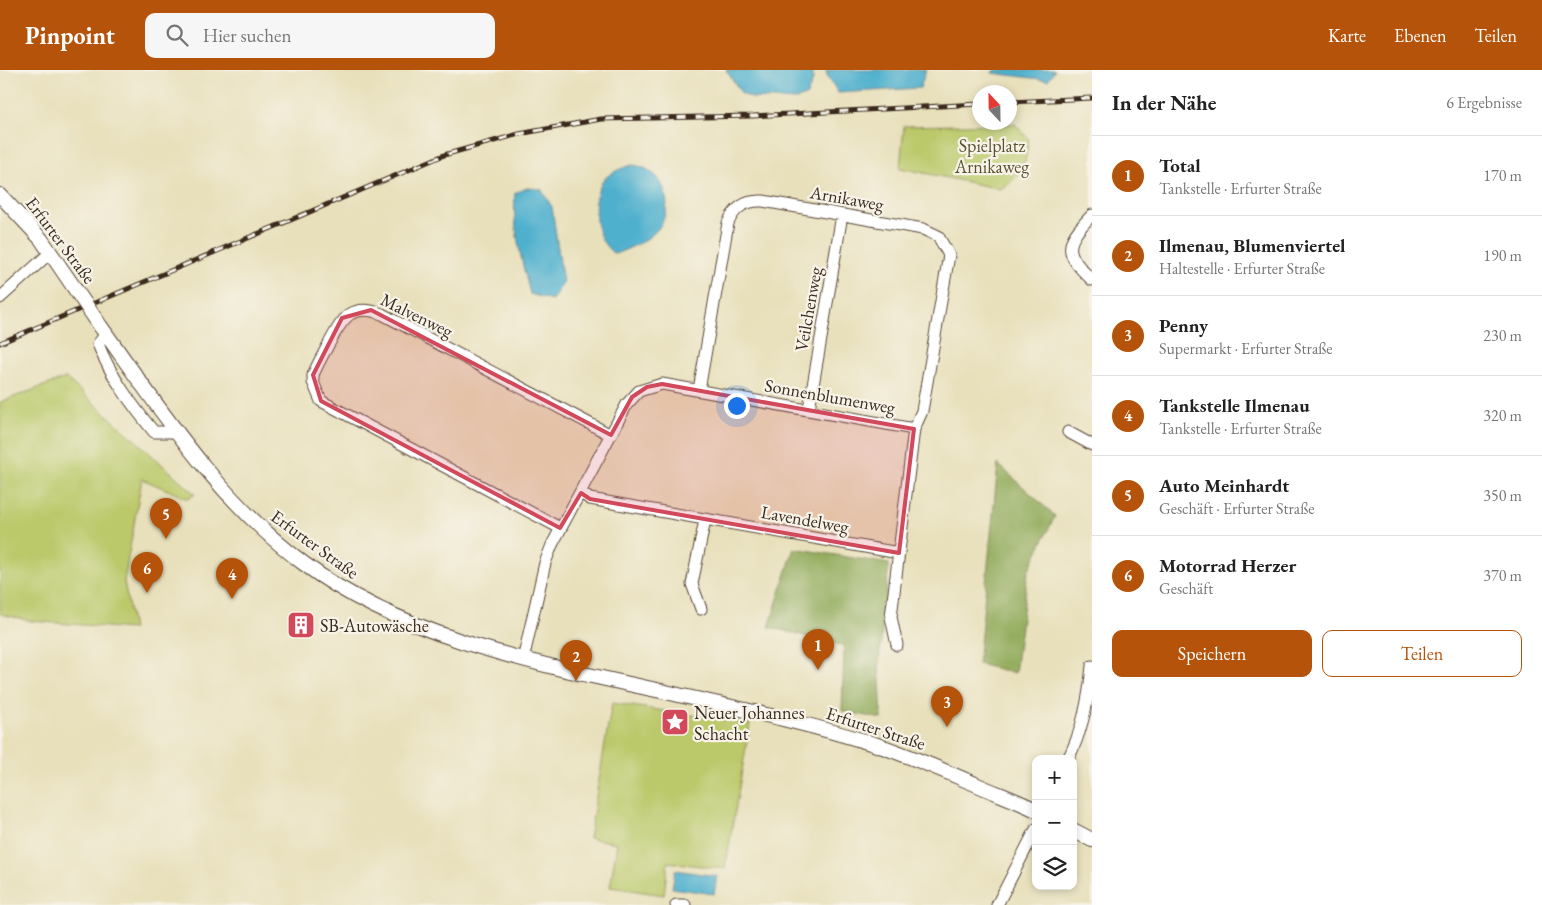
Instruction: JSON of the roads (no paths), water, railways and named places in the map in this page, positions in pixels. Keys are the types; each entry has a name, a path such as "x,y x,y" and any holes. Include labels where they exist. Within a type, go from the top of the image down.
{"main road":[{"name":"Erfurter Straße","path":"0,195 22,217 51,252 176,432 230,498 263,531 304,564 340,589 409,621 523,660 778,718 867,742 944,771 1032,808"},
{"path":"1077,832 1092,840"}],"street":[{"name":"Arnikaweg","path":"699,390 728,223 732,212 753,201 923,229 938,236 949,255 922,411 914,429"},
{"name":"Veilchenweg","path":"809,409 842,215"},
{"path":"1092,215 1076,232 1070,246 1076,265 1092,280"},
{"path":"0,298 51,252"},
{"name":"Malvenweg","path":"560,528 321,401 314,387 313,375 342,318 361,310 372,310 382,314 611,435"},
{"path":"104,330 98,344 112,374 136,409 154,432 176,432"},
{"name":"Sonnenblumenweg","path":"523,660 545,563 560,528 581,493 627,404 639,391 662,384 914,429 891,617 897,645"},
{"path":"1068,432 1092,445"},
{"name":"Lavendelweg","path":"581,493 590,499 899,553"},
{"path":"701,609 692,584 705,520"},
{"path":"1070,755 1091,693 1092,666"},
{"path":"997,905 1032,837"}],"water":[{"path":"726,70 813,70 813,80 807,95 796,100 752,98 742,94"},
{"path":"826,70 926,70 920,88 838,93"},
{"path":"994,70 1055,70 1048,80 992,73"},
{"path":"633,165 643,167 659,179 666,197 665,216 660,226 651,235 640,243 615,254 602,240 598,231 595,210 598,190 608,176"},
{"path":"527,188 541,189 552,207 563,283 552,300 530,294 521,257 516,231 515,193"},
{"path":"675,870 717,876 714,894 672,888"}],"railway":[{"path":"1017,102 1092,98"},
{"path":"0,343 444,155 519,134 601,119 753,116 972,104"}],"place":[{"name":"Auto Meinhardt","path":"166,539"},
{"name":"Motorrad Herzer","path":"147,593"},
{"name":"Tankstelle Ilmenau","path":"232,599"},
{"name":"SB-Autowäsche","path":"301,625"},
{"name":"Total","path":"818,670"},
{"name":"Ilmenau, Blumenviertel","path":"576,681"},
{"name":"Neuer Johannes Schacht","path":"675,722"},
{"name":"Penny","path":"947,727"}],"park label":[{"name":"Spielplatz Arnikaweg","path":"992,155"}]}
